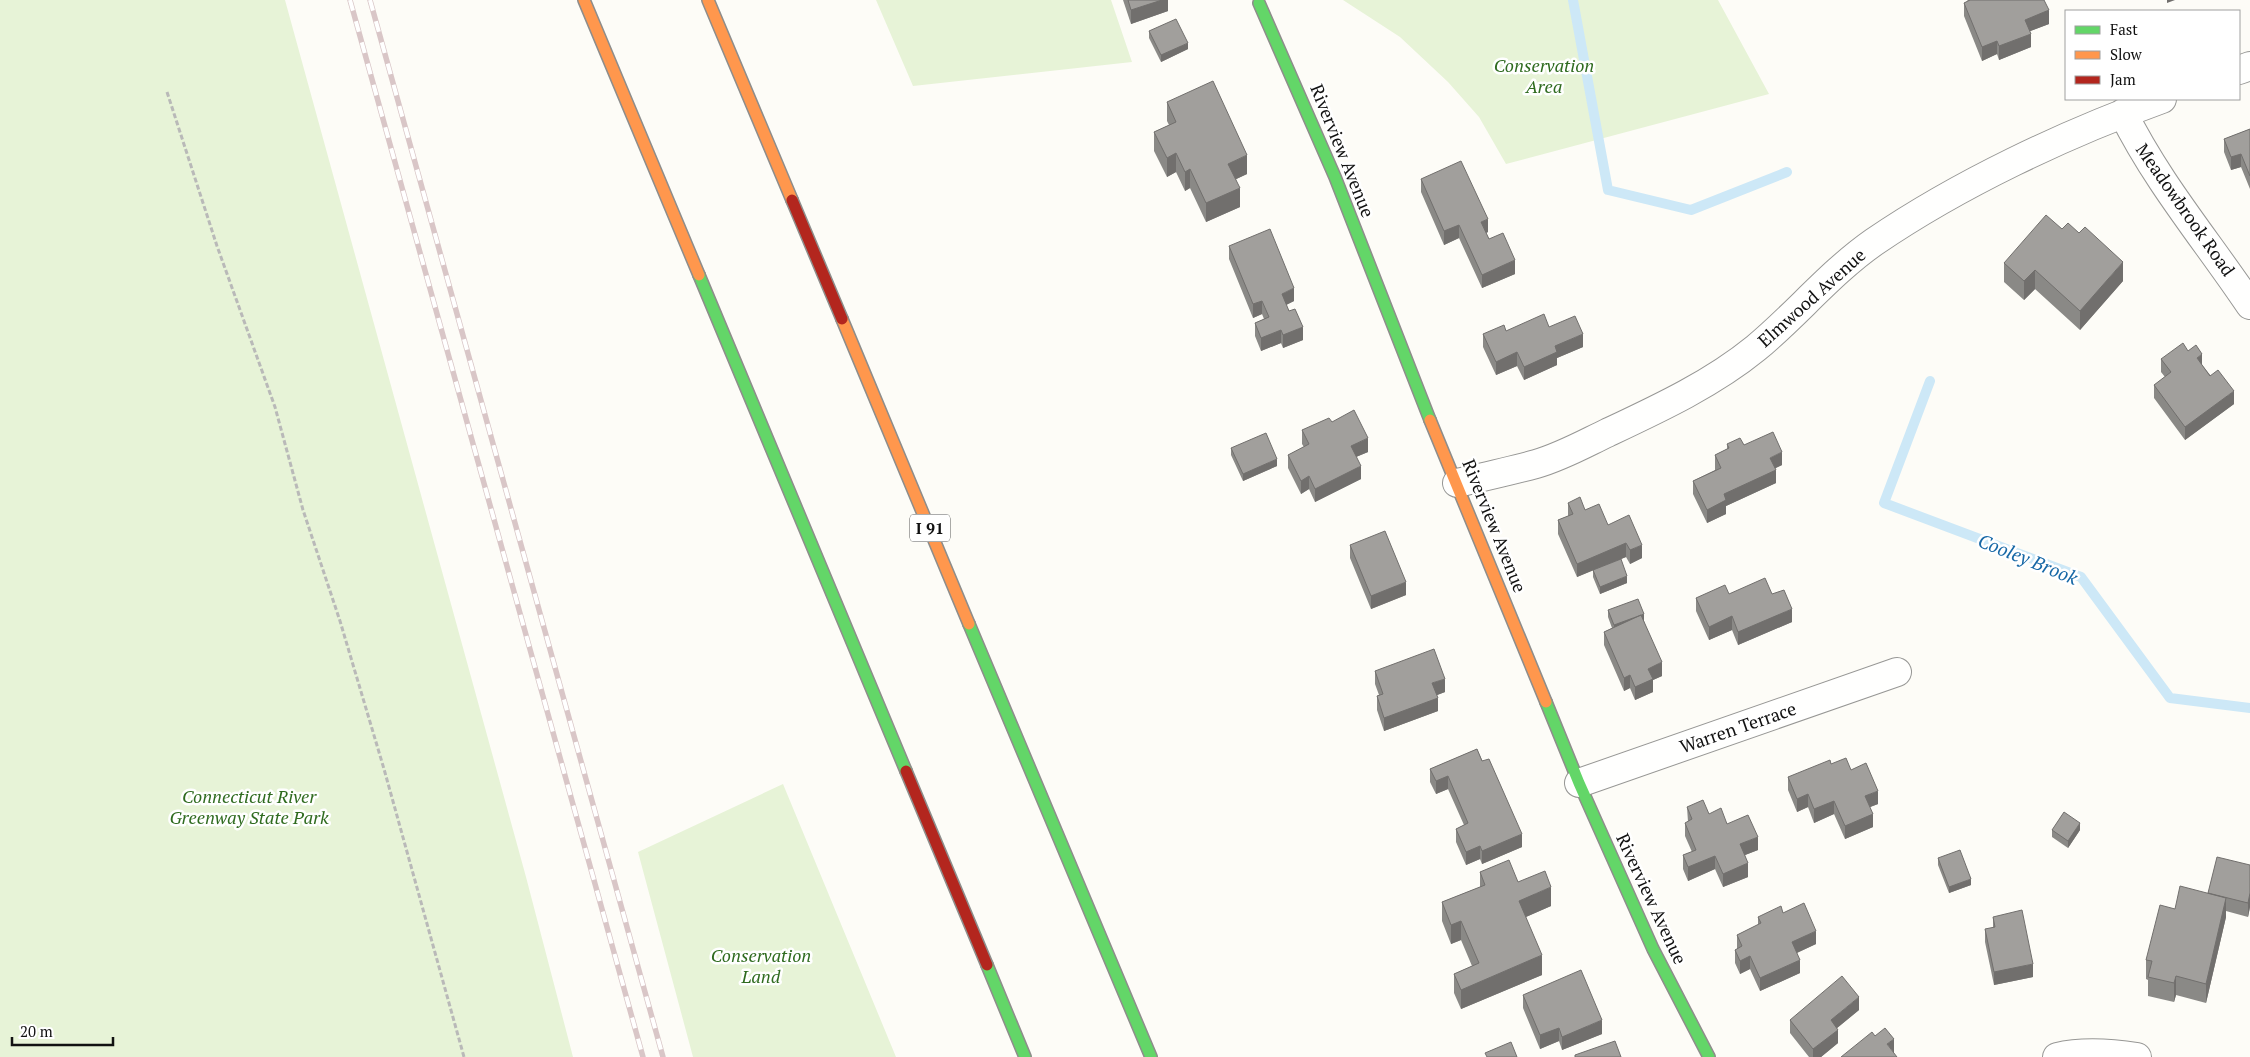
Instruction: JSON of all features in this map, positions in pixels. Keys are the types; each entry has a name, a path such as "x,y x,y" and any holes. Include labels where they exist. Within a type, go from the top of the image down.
{"main road":[{"path":"584,0 1025,1057"},
{"name":"I 91","path":"708,0 1151,1057"},
{"name":"Riverview Avenue","path":"1259,3 1335,177 1414,381 1579,783 1652,949 1709,1057"}],"street":[{"name":"Elmwood Avenue","path":"1457,483 1537,464 1644,416 1692,389 1756,348 1873,243 1928,209 2015,162 2123,113 2159,100"},
{"name":"Meadowbrook Road","path":"2123,113 2142,151 2162,183 2208,244 2250,305"},
{"name":"Warren Terrace","path":"1579,783 1897,672"},
{"path":"2056,1057 2077,1054 2117,1054 2137,1057"}],"path":[{"path":"168,92 217,246 275,407 303,510 340,621 384,769 464,1057"}],"green space":[{"name":"Connecticut River Greenway State Park","path":"0,0 285,0 526,877 573,1057 0,1057"},
{"path":"876,0 1111,0 1132,62 913,86"},
{"name":"Conservation Area","path":"1343,0 1718,0 1769,94 1506,164 1479,117 1448,82 1400,37"},
{"name":"Conservation Land","path":"783,784 896,1057 693,1057 638,852"}],"building":[{"path":"1128,0 1162,0 1131,10"},
{"path":"1970,0 2044,0 2049,10 2025,20 2031,34 1999,46 1997,41 1982,47 1964,3"},
{"path":"1176,19 1188,43 1161,55 1149,31"},
{"path":"1213,81 1247,155 1228,164 1240,188 1206,203 1190,169 1185,172 1176,153 1167,158 1154,132 1176,122 1167,102"},
{"path":"2250,129 2250,176 2241,154 2231,157 2224,139"},
{"path":"1461,161 1488,219 1481,222 1489,239 1503,233 1515,260 1482,275 1459,225 1444,231 1421,179"},
{"path":"2046,215 2062,229 2068,223 2079,233 2085,227 2123,262 2080,311 2035,270 2024,281 2004,263"},
{"path":"1270,229 1294,288 1282,294 1289,311 1295,309 1303,327 1283,335 1281,330 1261,338 1255,323 1269,317 1262,301 1253,304 1229,246"},
{"path":"1544,314 1549,327 1575,316 1583,334 1555,346 1557,352 1524,367 1517,352 1496,362 1483,334 1504,325 1506,331"},
{"path":"2183,343 2188,351 2196,345 2202,354 2197,358 2210,376 2218,370 2234,391 2185,427 2154,385 2171,372 2161,359"},
{"path":"1354,410 1368,438 1351,446 1361,466 1315,489 1309,476 1301,481 1288,455 1309,444 1302,430 1329,418 1332,422"},
{"path":"1773,432 1782,452 1770,458 1776,470 1724,494 1726,500 1707,510 1693,481 1721,468 1715,455 1729,448 1727,444 1740,438 1744,445"},
{"path":"1266,433 1277,459 1243,474 1231,448"},
{"path":"1580,497 1585,510 1599,504 1608,525 1629,515 1642,545 1630,550 1626,543 1577,564 1558,520 1573,514 1568,503"},
{"path":"1385,531 1406,582 1371,596 1350,545"},
{"path":"1621,559 1627,576 1600,587 1593,570"},
{"path":"1765,578 1772,594 1784,590 1792,609 1738,632 1732,616 1709,627 1696,598 1725,585 1729,594"},
{"path":"1638,599 1644,614 1614,625 1608,610"},
{"path":"1641,615 1662,662 1648,669 1653,679 1635,687 1630,675 1624,678 1604,632"},
{"path":"1434,649 1445,679 1432,683 1438,698 1384,718 1377,696 1383,694 1375,671"},
{"path":"1477,749 1482,761 1489,759 1522,834 1482,851 1480,846 1466,852 1456,829 1468,823 1448,776 1436,781 1430,769"},
{"path":"1846,758 1851,770 1866,763 1878,791 1865,796 1873,814 1845,826 1834,801 1814,809 1808,794 1797,799 1788,777 1830,760 1831,764"},
{"path":"1703,800 1709,814 1721,808 1727,824 1748,815 1758,837 1740,844 1748,863 1723,874 1715,856 1688,867 1683,855 1696,850 1685,823 1692,819 1687,807"},
{"path":"2064,812 2080,823 2068,841 2052,830"},
{"path":"1960,850 1971,879 1949,887 1938,858"},
{"path":"2217,857 2250,865 2248,903 2208,893"},
{"path":"1509,860 1518,882 1545,871 1551,887 1519,901 1542,955 1461,990 1454,974 1479,963 1461,921 1451,925 1442,902 1485,885 1480,872"},
{"path":"2180,886 2226,898 2206,984 2176,976 2174,983 2148,977 2152,961 2146,960 2160,905 2175,909"},
{"path":"1804,903 1816,931 1792,942 1800,960 1760,978 1750,956 1740,961 1735,950 1742,946 1737,935 1761,923 1758,917 1781,906 1783,913"},
{"path":"2022,910 2033,964 1994,972 1985,929 1995,927 1993,917"},
{"path":"1581,970 1602,1020 1562,1037 1559,1028 1540,1035 1523,995"},
{"path":"1842,976 1859,997 1831,1020 1838,1030 1813,1049 1790,1020"},
{"path":"1885,1028 1894,1039 1887,1044 1897,1057 1841,1057 1872,1032 1875,1036"},
{"path":"1615,1041 1621,1057 1575,1057 1575,1055"},
{"path":"1511,1042 1517,1057 1487,1057 1485,1053"}],"waterway":[{"name":"Cooley Brook","path":"1573,0 1608,190 1691,210 1787,172"},
{"name":"Cooley Brook","path":"1930,381 1884,503 2081,577 2170,698 2250,708"}],"railway":[{"path":"350,0 643,1057"},
{"path":"370,0 663,1057"}],"traffic: fast":[{"path":"1259,3 1335,177 1430,420"},
{"path":"699,275 906,771"},
{"path":"969,624 1151,1057"},
{"path":"1546,702 1579,783 1653,949 1709,1057"},
{"path":"987,965 1025,1057"}],"traffic: slow":[{"path":"584,0 699,275"},
{"path":"708,0 792,200"},
{"path":"842,319 969,624"},
{"path":"1430,420 1546,702"}],"traffic: jam":[{"path":"792,200 842,319"},
{"path":"906,771 987,965"}]}
